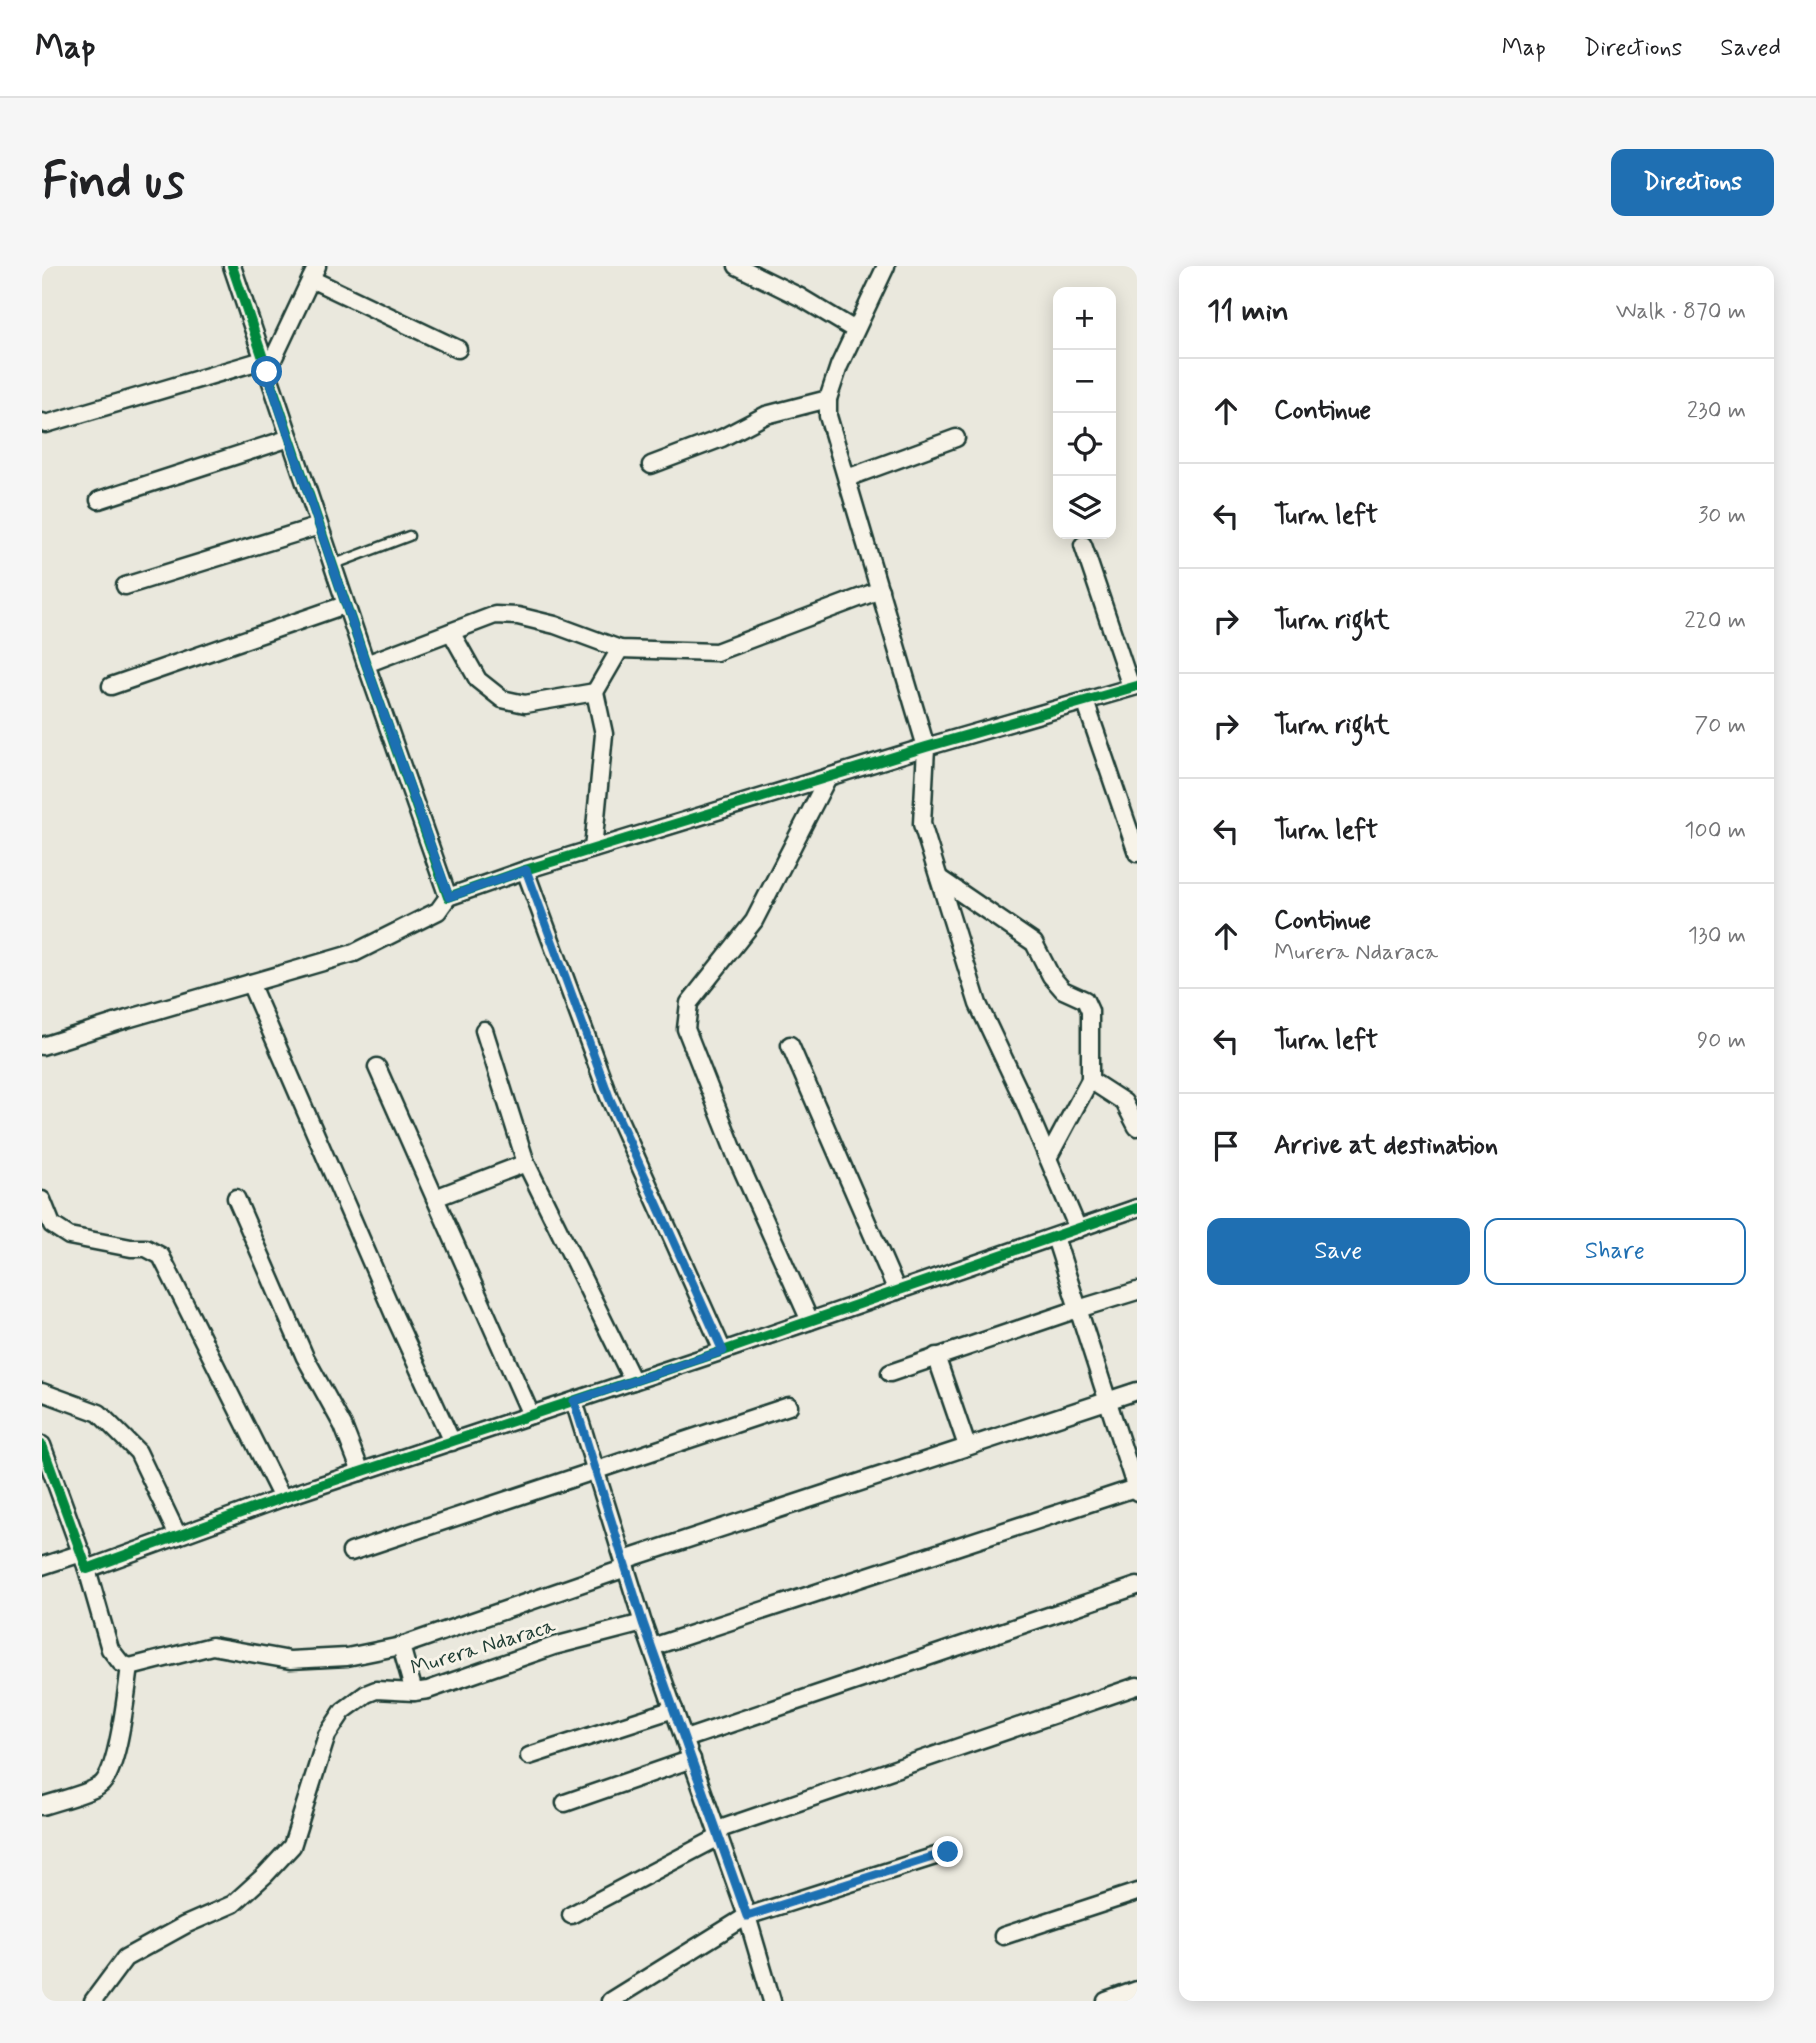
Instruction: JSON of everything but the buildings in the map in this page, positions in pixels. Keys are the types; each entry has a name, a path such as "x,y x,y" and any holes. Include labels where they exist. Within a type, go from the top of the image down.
{"street":[{"path":"232,266 345,605 449,897"},
{"path":"737,266 800,297 855,330"},
{"path":"886,266 839,366 828,399 828,416 926,747 922,824 978,1004 1022,1097 1078,1228"},
{"path":"42,422 46,424 265,366 314,273 457,349"},
{"path":"651,464 722,439 766,415 828,399"},
{"path":"99,500 290,438"},
{"path":"847,478 956,438"},
{"path":"125,586 319,526"},
{"path":"42,1046 354,953 438,911 449,897 526,870 926,747 1134,687 1083,545"},
{"path":"366,664 495,615 518,615 555,625 620,649 716,652 880,590"},
{"path":"111,686 345,605"},
{"path":"452,632 478,680 502,699 525,705 595,692"},
{"path":"593,849 604,734 595,692 620,649"},
{"path":"1085,701 1137,853"},
{"path":"810,1321 736,1156 686,1029 689,1003 754,920 828,777"},
{"path":"526,870 609,1097 723,1351"},
{"path":"939,878 1034,943 1051,976 1063,990 1085,1000 1090,1011 1090,1080 1048,1158"},
{"path":"250,983 452,1442"},
{"path":"484,1030 526,1163 634,1381"},
{"path":"790,1045 897,1291"},
{"path":"377,1067 531,1415"},
{"path":"1090,1080 1124,1102 1137,1127"},
{"path":"435,1198 526,1163"},
{"path":"236,1198 305,1357 343,1426 361,1472"},
{"path":"42,1199 52,1225 69,1236 131,1248 146,1248 161,1256 282,1499"},
{"path":"87,1569 282,1499 1137,1208"},
{"path":"652,1647 1136,1490 1055,1237"},
{"path":"890,1373 1137,1291"},
{"path":"936,1356 967,1446"},
{"path":"42,1445 82,1553 110,1649 121,1663 130,1667 212,1646 290,1660 347,1657 401,1646 625,1564 967,1446 1137,1391"},
{"path":"42,1392 99,1413 138,1452 178,1536"},
{"path":"574,1401 643,1623 747,1916 772,2001"},
{"path":"351,1552 789,1406"},
{"path":"42,1566 82,1553"},
{"path":"685,1739 1137,1586"},
{"name":"Murera Ndaraca","path":"93,2001 125,1958 185,1925 233,1904 292,1846 327,1735 343,1711 366,1694 376,1690 428,1690 554,1646 643,1623"},
{"path":"401,1646 414,1692"},
{"path":"42,1805 100,1786 109,1776 116,1755 130,1667"},
{"path":"571,1915 718,1833 1137,1686"},
{"path":"528,1756 674,1709"},
{"path":"565,1802 692,1759"},
{"path":"610,2001 747,1916 948,1852"},
{"path":"1003,1936 1137,1892"},
{"path":"1106,2001 1137,1990"}],"lane":[{"path":"332,565 409,536"}],"cycle path":[{"path":"232,266 366,664 448,897 525,870 926,747 1137,686"},
{"path":"42,1445 87,1569 282,1498 723,1351 1137,1208"}],"route":[{"path":"267,372 443,886 449,897 526,870 609,1097 723,1351 574,1401 643,1623 747,1916 948,1852"}]}
